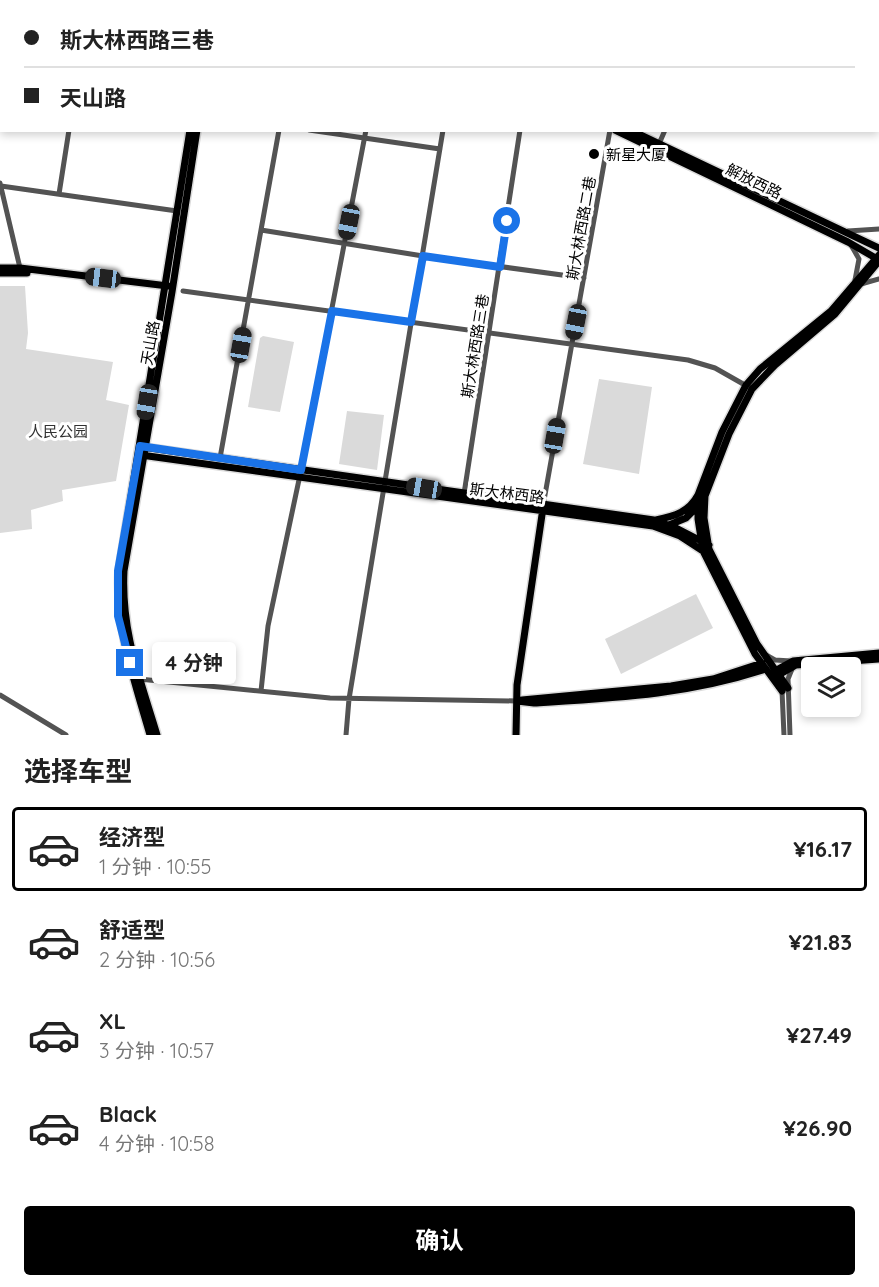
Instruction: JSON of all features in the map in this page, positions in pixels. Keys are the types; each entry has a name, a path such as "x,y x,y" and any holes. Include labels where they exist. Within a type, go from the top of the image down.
{"main road":[{"name":"天山路","path":"169,289 177,211 190,132"},
{"name":"天山路","path":"157,735 121,630 117,601 118,571 142,455 197,132"},
{"name":"解放西路","path":"619,132 878,258"},
{"name":"解放西路","path":"634,132 879,248"},
{"path":"785,690 771,672 705,546 698,506 749,387 835,314 878,258"},
{"path":"0,268 20,268 169,289"},
{"path":"0,273 22,273 169,289"},
{"name":"斯大林西路","path":"143,447 384,485 656,524"},
{"name":"斯大林西路","path":"142,455 300,472"},
{"name":"斯大林西路","path":"384,485 464,494 543,508"},
{"path":"656,524 692,507 701,496"},
{"path":"701,496 705,546 771,672"},
{"path":"669,525 686,518 698,506"},
{"path":"516,735 517,701 543,508"},
{"path":"656,524 669,525 705,546"},
{"path":"656,524 705,546"},
{"path":"517,701 671,687 771,672 795,663 879,653"},
{"path":"795,663 879,659"},
{"name":"天山路","path":"137,679 150,735"}],"street":[{"path":"59,194 69,132"},
{"path":"220,458 279,132"},
{"path":"321,132 440,149"},
{"path":"261,691 268,626 366,132"},
{"path":"346,735 442,132"},
{"name":"斯大林西路三巷","path":"464,494 520,132"},
{"name":"斯大林西路二巷","path":"543,508 610,132"},
{"path":"658,144 663,132"},
{"path":"20,268 1,185 177,211"},
{"path":"0,217 9,217"},
{"path":"845,231 879,229"},
{"path":"261,230 423,256 584,278"},
{"path":"848,242 859,259 856,285"},
{"path":"856,285 879,279"},
{"path":"169,289 702,363 749,387"},
{"path":"761,651 775,660 795,663 789,673 785,690 784,735"},
{"path":"137,679 350,699 517,701"},
{"path":"785,690 790,735"},
{"path":"0,695 66,735"}],"green space":[{"name":"人民公园","path":"0,286 25,286 28,333 26,349 113,362 106,400 129,405 116,481 62,490 63,501 31,510 32,529 0,533"},
{"path":"263,336 294,342 280,412 248,407 260,338"},
{"path":"599,379 652,387 639,474 583,464"},
{"path":"347,411 384,415 377,470 339,464"},
{"path":"696,594 713,628 621,674 605,639"}],"place":[{"name":"新星大厦","path":"594,154"}],"route":[{"path":"130,663 118,616 118,571 140,446 301,470 332,311 411,322 423,256 500,267 507,221"}]}
